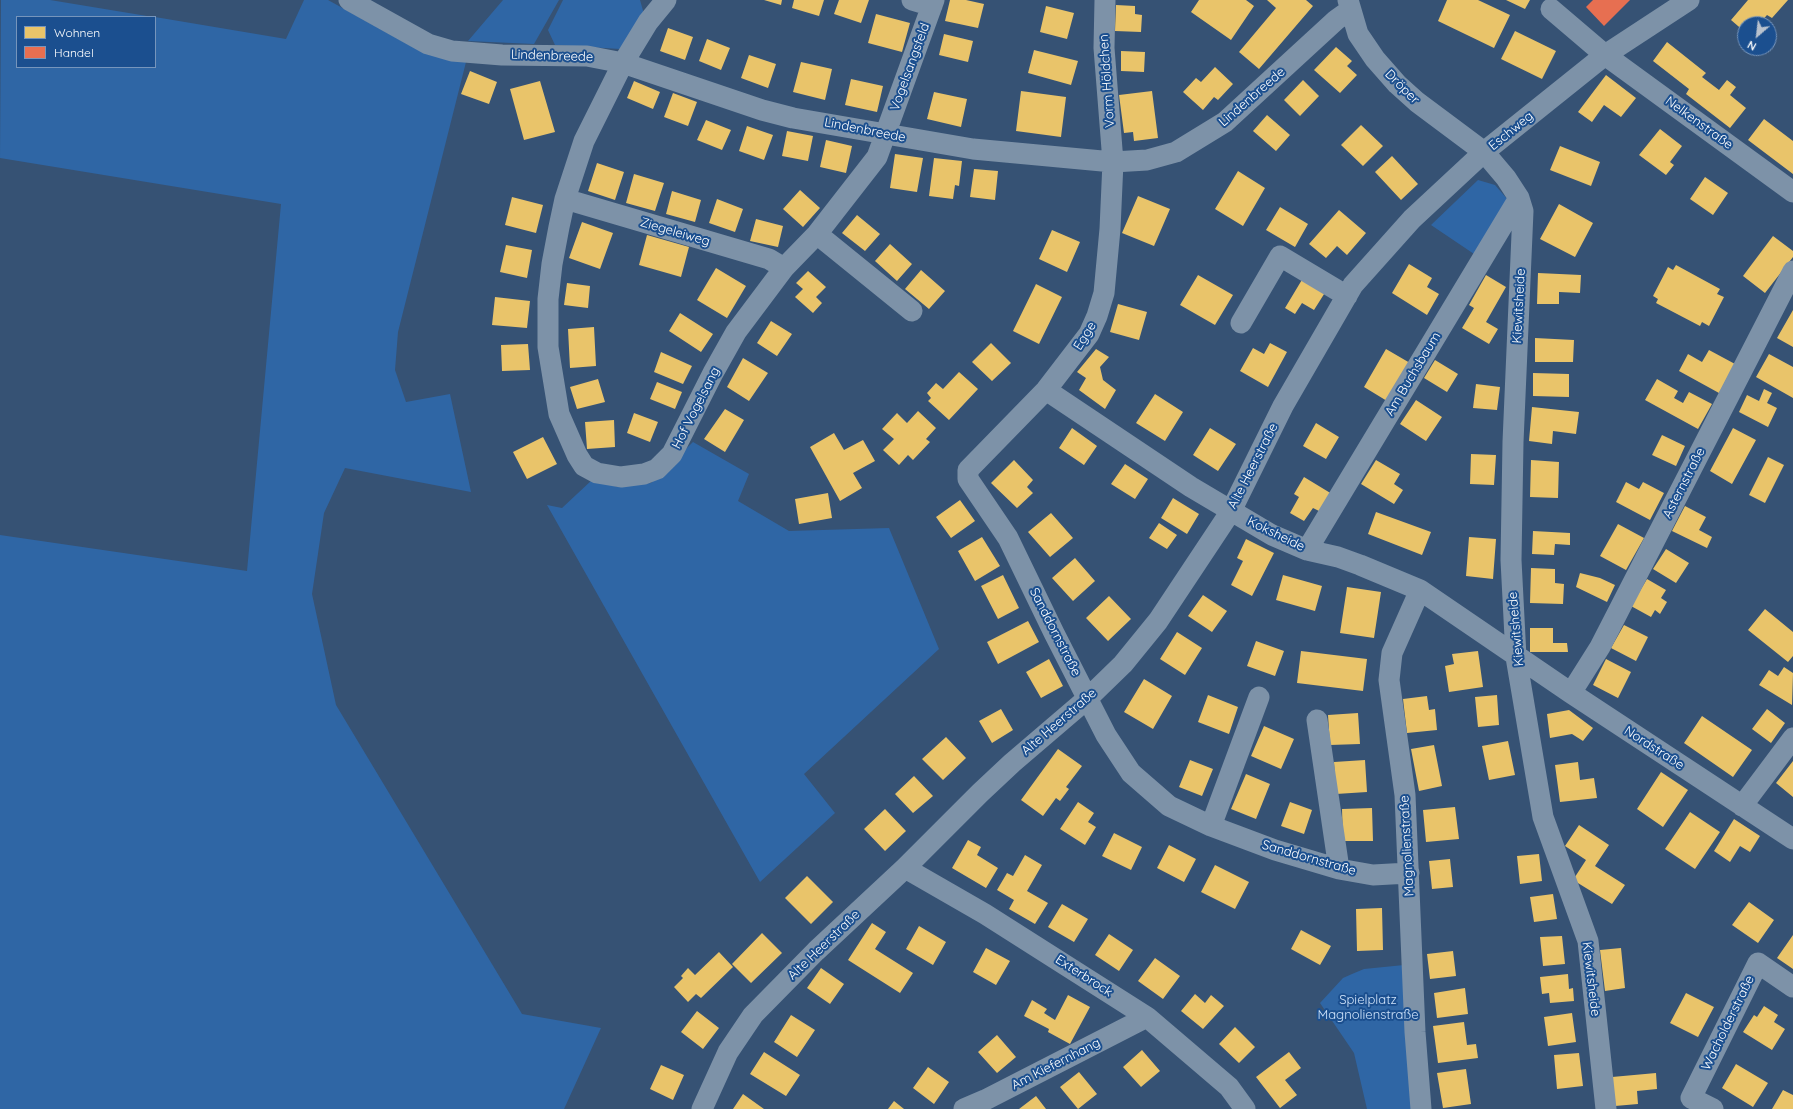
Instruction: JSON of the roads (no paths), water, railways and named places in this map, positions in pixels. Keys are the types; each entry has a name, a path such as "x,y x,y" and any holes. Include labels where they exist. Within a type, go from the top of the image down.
{"street":[{"name":"Lindenbreede","path":"349,0 428,44 452,51 587,56 624,63 762,110 793,118 973,150 1113,162 1147,160 1176,152 1225,122 1336,20 1349,5"},
{"path":"624,63 648,22 666,0"},
{"path":"912,0 933,3"},
{"name":"Vorm Höldchen","path":"1105,0 1104,48 1113,162"},
{"name":"Eschweg","path":"1350,290 1412,219 1484,152 1605,55 1689,0"},
{"name":"Vogelsangsfeld","path":"886,134 933,3"},
{"name":"Dröper","path":"1349,5 1358,34 1375,59 1397,84 1417,102 1484,152"},
{"name":"Nelkenstraße","path":"1551,9 1605,55 1793,192"},
{"name":"Hof Vogelsang","path":"624,63 584,141 565,199 552,264 548,299 548,347 559,414 577,455 584,466 597,473 621,477 644,474 657,469 672,454 713,373 736,332 784,268 817,234 877,157 886,134"},
{"name":"Kiewitsheide","path":"1484,152 1506,178 1519,198 1523,211 1513,442 1511,560 1516,657 1543,818 1588,941 1606,1109"},
{"name":"Egge","path":"968,470 1046,390 1089,334 1097,316 1104,293 1110,237 1113,162"},
{"name":"Am Buchsbaum","path":"1307,550 1519,198"},
{"name":"Ziegeleiweg","path":"565,199 769,259 784,268"},
{"path":"817,234 912,311"},
{"path":"1241,323 1280,256 1350,290"},
{"name":"Asternstraße","path":"1571,693 1600,647 1793,271"},
{"name":"Alte Heerstraße","path":"702,1109 728,1052 753,1015 816,951 905,868 1012,763 1088,698 1123,664 1158,621 1231,511 1283,406 1350,290"},
{"name":"Koksheide","path":"1046,390 1192,487 1272,535 1307,550 1338,557 1360,565 1420,590 1516,657"},
{"name":"Sanddornstraße","path":"968,470 968,479 1008,538 1106,735 1131,772 1169,806 1211,826 1275,850 1339,869 1373,875 1409,873"},
{"name":"Magnolienstraße","path":"1420,590 1392,653 1388,680 1405,795 1415,1032 1421,1109"},
{"name":"Nordstraße","path":"1516,657 1793,839"},
{"path":"1211,826 1259,697"},
{"path":"1317,720 1339,869"},
{"path":"1742,806 1793,738"},
{"name":"Exterbrock","path":"905,868 985,914 1147,1018 1229,1087 1245,1109"},
{"name":"Wacholderstraße","path":"1713,1109 1691,1098 1758,963 1793,987"},
{"name":"Am Kiefernhang","path":"964,1109 1147,1018"}],"park label":[{"name":"Spielplatz Magnolienstraße","path":"1368,1008"}]}
